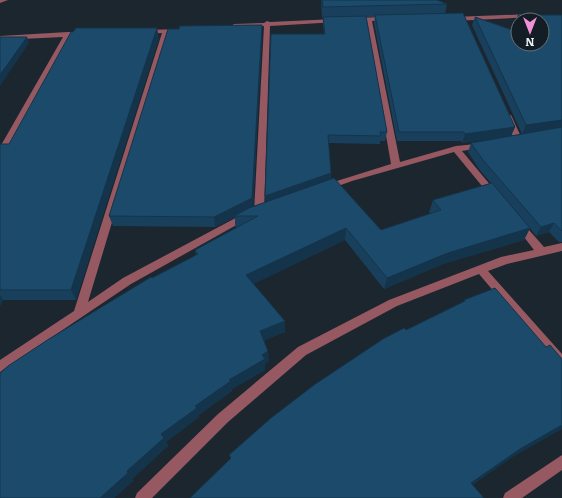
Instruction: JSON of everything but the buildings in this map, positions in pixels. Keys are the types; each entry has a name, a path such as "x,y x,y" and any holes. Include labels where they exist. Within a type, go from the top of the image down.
{"street":[{"path":"0,1 5,0"},
{"path":"448,19 465,22 510,18"},
{"path":"228,27 268,23 393,19"},
{"path":"369,20 396,166"},
{"path":"0,367 127,282 246,216 263,210 268,23"},
{"path":"136,33 189,30"},
{"path":"78,315 166,32"},
{"path":"0,38 90,33"},
{"path":"0,154 68,34"},
{"path":"505,111 518,139"},
{"path":"319,190 349,179 456,149 495,143"},
{"path":"456,149 501,203"},
{"path":"511,215 541,251"},
{"path":"142,498 223,418 302,351 393,303 506,260 562,246"},
{"path":"480,270 562,363"},
{"path":"510,498 562,462"}]}
